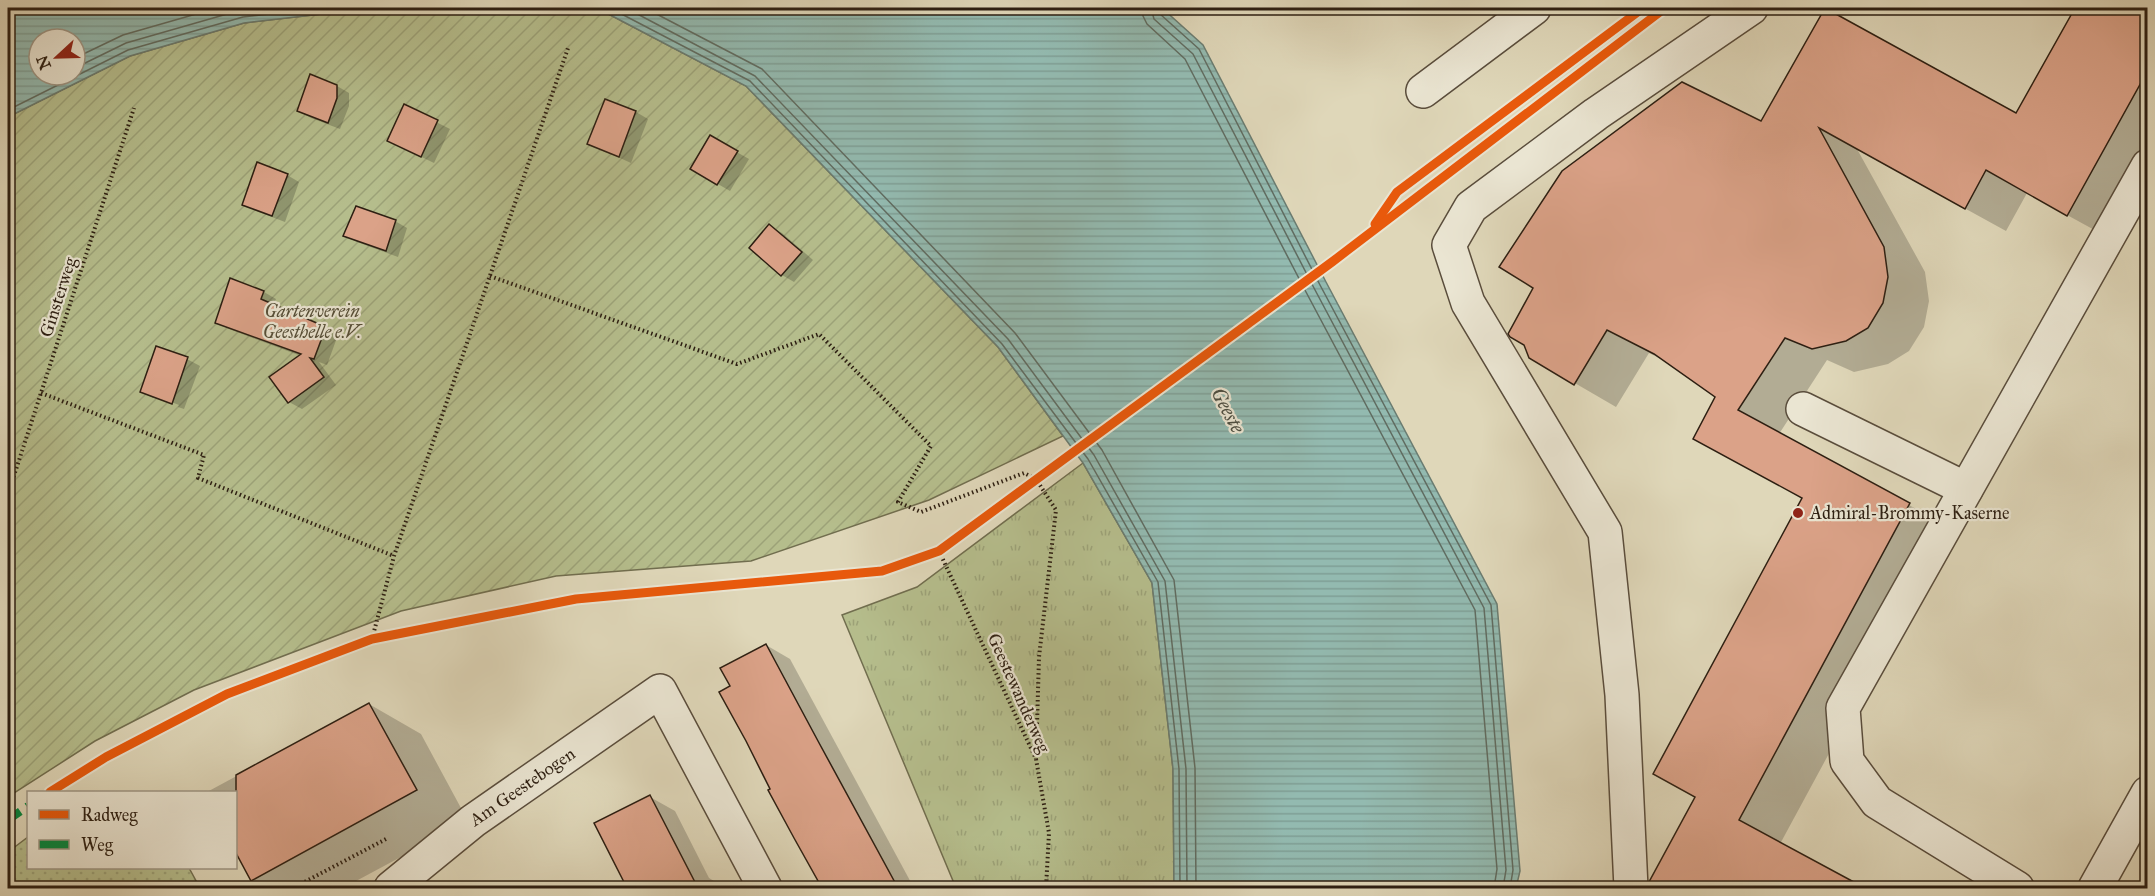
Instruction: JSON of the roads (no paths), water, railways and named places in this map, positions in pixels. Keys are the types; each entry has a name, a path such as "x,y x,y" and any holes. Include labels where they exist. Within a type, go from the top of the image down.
{"street":[{"path":"1423,91 1534,8"},
{"path":"1631,888 1622,694 1605,532 1468,303 1449,245 1471,207 1596,114 1751,8"},
{"path":"2017,888 1877,802 1847,761 1843,708 2148,166"},
{"path":"1803,409 1966,489"},
{"name":"Am Geestebogen","path":"391,888 473,821 660,691 765,888"},
{"path":"2095,888 2148,793"}],"water":[{"path":"8,8 374,8 244,23 130,56 87,78 87,27 27,27 27,87 68,87 8,117"},
{"name":"Geeste","path":"597,8 1162,8 1203,45 1497,604 1520,871 1516,888 1174,888 1173,769 1152,583 1083,463 998,347 746,86"}],"place":[{"name":"Admiral-Brommy-Kaserne","path":"1798,513"}],"park label":[{"name":"Gartenverein Geesthelle e.V.","path":"312,321"}]}
